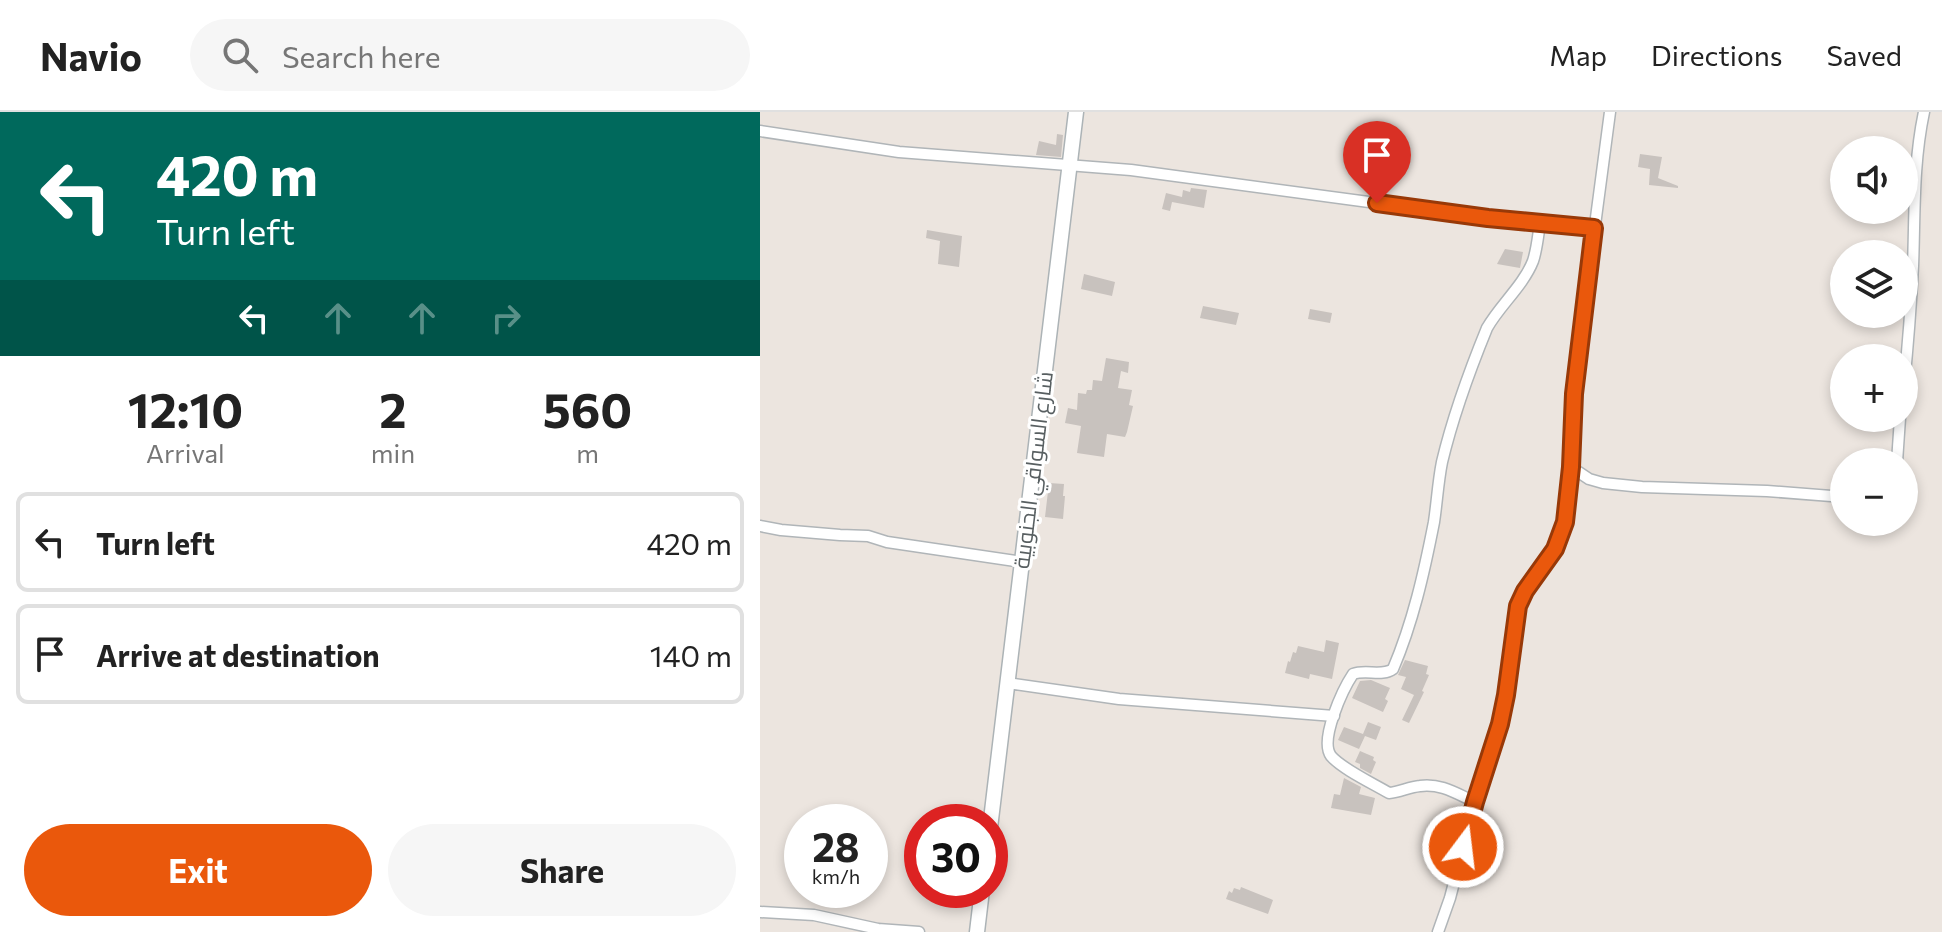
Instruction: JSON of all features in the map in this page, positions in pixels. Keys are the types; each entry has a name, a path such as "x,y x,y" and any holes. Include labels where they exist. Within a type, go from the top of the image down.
{"street":[{"name":"شارع السواقي الجنوبية","path":"993,804 1076,112"},
{"path":"1438,932 1500,724 1518,606 1559,541 1565,522 1574,394 1610,112"},
{"path":"1907,344 1913,266 1913,189 1924,112"},
{"path":"760,131 899,152 1146,171 1488,218 1594,228"},
{"path":"1475,802 1433,785 1389,793 1340,764 1327,747 1334,716 1353,674 1362,671 1388,673 1393,669 1409,632 1434,521 1443,460 1462,391 1487,328 1533,261 1540,223"},
{"path":"1571,467 1589,479 1603,483 1830,496"},
{"path":"760,526 868,536 900,544 1022,562"},
{"path":"1007,683 1119,699 1334,716"},
{"path":"977,932 980,908"},
{"path":"760,912 814,915 878,929 919,932"}],"building":[{"path":"1057,134 1063,135 1061,157 1036,155 1039,141 1056,145"},
{"path":"1640,154 1662,157 1658,178 1678,188 1649,185 1650,169 1638,167"},
{"path":"1191,188 1207,190 1204,208 1172,202 1170,211 1162,209 1166,193 1182,197 1183,190 1190,192"},
{"path":"927,230 962,236 959,267 938,264 940,241 926,238"},
{"path":"1505,249 1523,252 1520,268 1497,264"},
{"path":"1084,274 1115,282 1112,296 1081,289"},
{"path":"1203,306 1239,313 1236,325 1200,318"},
{"path":"1310,309 1332,313 1330,323 1308,319"},
{"path":"1106,358 1129,362 1128,373 1121,371 1118,388 1132,390 1129,405 1133,406 1127,432 1125,437 1107,434 1104,457 1077,453 1081,426 1065,423 1068,408 1077,410 1078,393 1086,394 1087,390 1092,390 1093,380 1102,381"},
{"path":"1049,483 1064,484 1063,519 1045,517"},
{"path":"1326,640 1339,643 1332,679 1310,674 1309,679 1285,673 1288,661 1298,646 1324,652"},
{"path":"1405,660 1428,666 1426,674 1429,675 1409,723 1402,720 1414,695 1401,689 1406,677 1398,675"},
{"path":"1371,680 1390,688 1383,712 1352,698 1360,681"},
{"path":"1368,722 1381,727 1376,740 1365,736 1359,749 1338,740 1344,727 1363,734"},
{"path":"1360,751 1374,757 1376,762 1371,774 1355,762"},
{"path":"1344,778 1361,787 1359,794 1375,798 1371,815 1331,808 1334,794 1340,795"},
{"path":"1241,887 1273,900 1268,914 1226,899 1229,891 1232,893 1234,888 1240,890"}],"route":[{"path":"1377,203 1594,228 1574,394 1571,467 1563,532 1518,606 1500,724 1463,847"}]}
